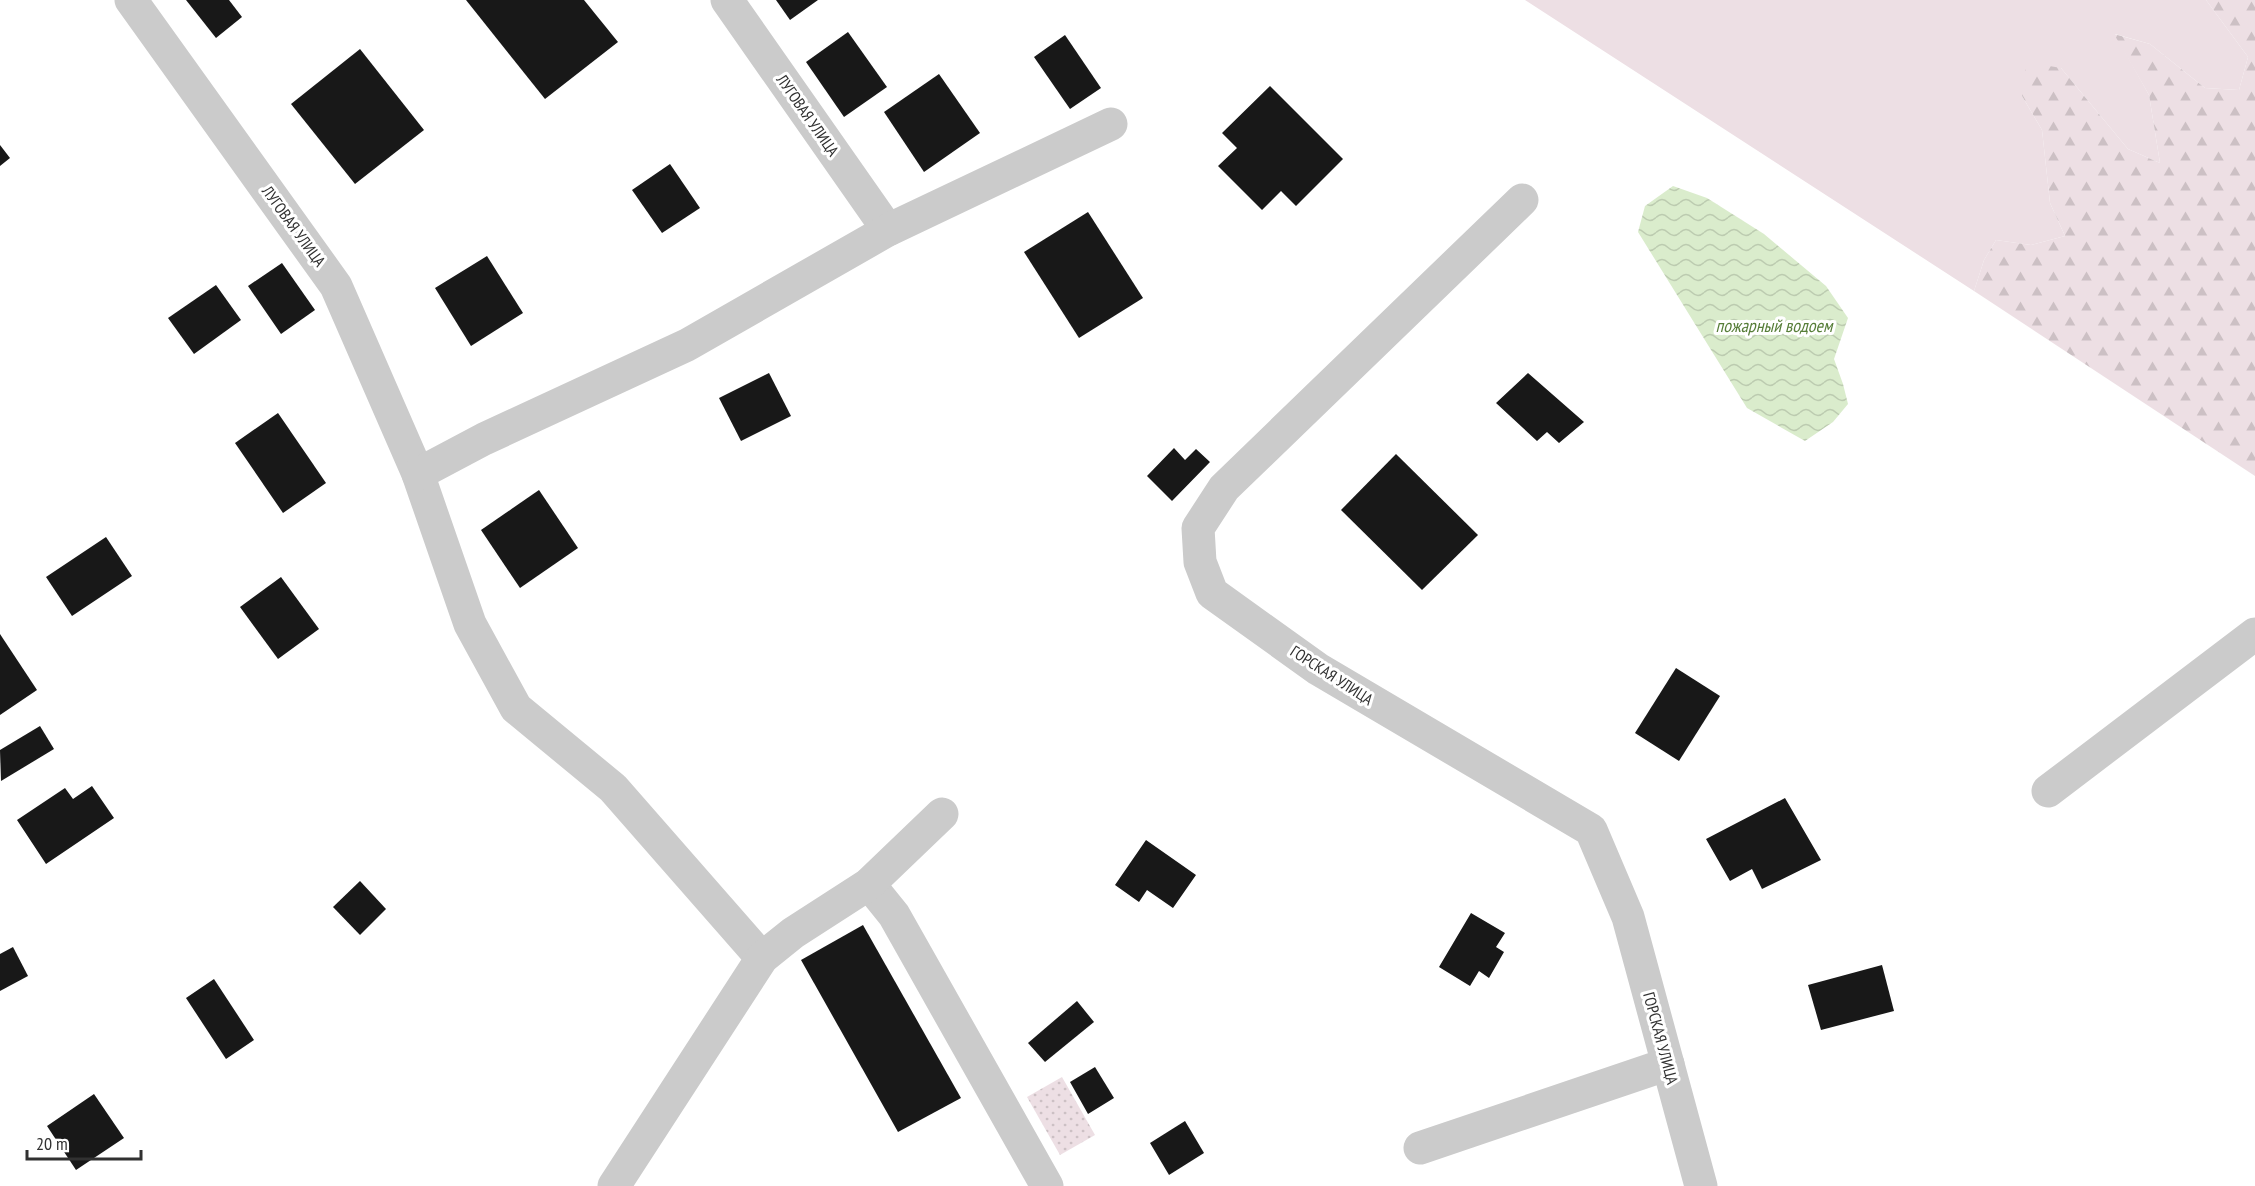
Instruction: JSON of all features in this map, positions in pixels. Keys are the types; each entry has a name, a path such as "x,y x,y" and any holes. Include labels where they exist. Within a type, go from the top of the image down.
{"street":[{"name":"ЛУГОВАЯ УЛИЦА","path":"130,0 336,286 418,474 470,624 516,708 613,788 762,958"},
{"name":"ЛУГОВАЯ УЛИЦА","path":"727,0 888,230"},
{"path":"418,474 484,439 687,345 888,230 1111,124"},
{"name":"ГОРСКАЯ УЛИЦА","path":"1522,200 1224,488 1198,528 1200,562 1212,593 1318,669 1591,830 1628,917 1701,1186"},
{"path":"2048,791 2255,634"},
{"path":"614,1186 762,958 793,933 869,884 942,814"},
{"path":"869,884 894,915 1047,1186"},
{"path":"1420,1148 1668,1064"}],"green space":[{"path":"1525,0 2206,0 2248,57 2239,90 2205,88 2150,44 2115,34 2149,95 2160,163 2128,149 2061,68 2022,96 2042,130 2050,203 2065,236 2031,245 1996,240 1984,260 1974,291"},
{"path":"2206,0 2255,0 2255,476 1974,291 1984,260 1996,240 2031,245 2065,236 2050,203 2042,130 2022,96 2026,62 2061,68 2128,149 2160,163 2149,95 2114,34 2150,44 2205,88 2239,90 2248,57"},
{"path":"1062,1077 1095,1135 1060,1155 1027,1097"}],"water":[{"name":"пожарный водоем","path":"1673,186 1707,198 1764,234 1826,286 1848,318 1834,359 1848,404 1833,422 1805,441 1747,408 1638,232 1645,206"}],"building":[{"path":"186,0 229,0 242,17 216,38"},
{"path":"466,0 584,0 618,42 545,99"},
{"path":"776,0 818,0 790,20"},
{"path":"848,32 887,87 844,117 806,62"},
{"path":"1065,35 1101,88 1070,109 1034,57"},
{"path":"360,49 424,130 355,184 291,104"},
{"path":"939,74 980,133 924,172 884,112"},
{"path":"1270,86 1343,159 1296,206 1281,191 1262,210 1218,166 1237,148 1222,133"},
{"path":"0,145 10,158 0,166"},
{"path":"670,164 700,208 662,233 632,190"},
{"path":"1088,212 1143,298 1079,338 1024,252"},
{"path":"487,256 523,313 471,346 435,288"},
{"path":"282,263 315,310 281,334 248,286"},
{"path":"216,285 241,320 194,354 168,318"},
{"path":"769,373 791,416 741,441 719,398"},
{"path":"1528,373 1584,422 1559,443 1547,432 1537,441 1496,403"},
{"path":"278,413 326,483 283,513 235,443"},
{"path":"1174,448 1185,460 1196,449 1210,462 1172,501 1147,476"},
{"path":"1396,454 1478,535 1422,590 1341,510"},
{"path":"539,490 578,548 520,588 481,530"},
{"path":"106,537 132,576 72,616 46,577"},
{"path":"281,577 319,629 278,659 240,607"},
{"path":"0,634 37,690 0,715"},
{"path":"1676,668 1720,696 1679,761 1635,733"},
{"path":"40,726 54,749 1,781 0,750"},
{"path":"92,786 114,818 46,864 17,820 65,788 73,799"},
{"path":"1785,798 1821,860 1762,889 1752,869 1730,881 1706,839"},
{"path":"1146,840 1196,875 1173,908 1147,890 1139,902 1115,885"},
{"path":"360,881 386,909 360,935 333,907"},
{"path":"1471,913 1505,933 1496,947 1504,952 1489,978 1479,971 1470,986 1439,967"},
{"path":"863,925 961,1098 898,1132 801,960"},
{"path":"13,947 28,976 0,991 0,954"},
{"path":"1882,965 1894,1011 1821,1030 1808,985"},
{"path":"214,979 254,1040 226,1059 186,998"},
{"path":"1077,1001 1094,1022 1045,1062 1028,1043"},
{"path":"1095,1067 1114,1098 1088,1114 1070,1082"},
{"path":"94,1094 124,1138 76,1170 47,1126"},
{"path":"1185,1121 1204,1153 1169,1175 1150,1143"}]}
